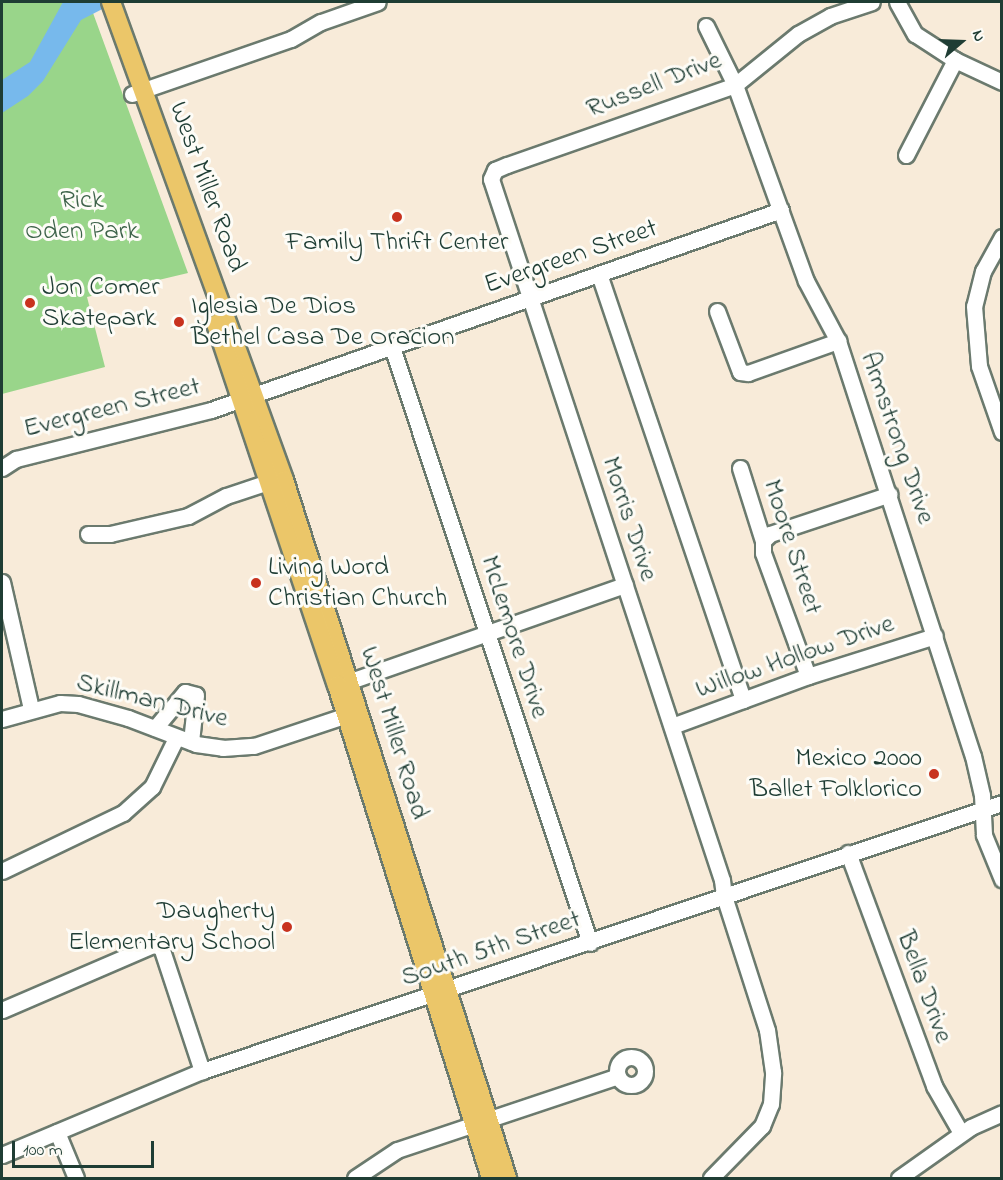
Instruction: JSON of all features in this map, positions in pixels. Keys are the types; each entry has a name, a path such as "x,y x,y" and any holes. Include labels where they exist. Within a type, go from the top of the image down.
{"main road":[{"name":"West Miller Road","path":"107,8 248,396 343,683 481,1123 507,1179"},
{"name":"West Miller Road","path":"248,396 268,483 343,683"},
{"name":"West Miller Road","path":"481,1123 491,1179"}],"street":[{"path":"138,92 291,39 321,22 378,2"},
{"name":"Russell Drive","path":"507,165 735,85 798,34 830,16 872,2"},
{"path":"897,2 915,34 955,60 1002,82"},
{"name":"Armstrong Drive","path":"706,26 735,85 806,281 838,341 890,494 973,756 984,835 1002,879"},
{"path":"906,155 955,60"},
{"name":"Morris Drive","path":"507,165 495,170 491,179 722,880 724,896 767,1030 773,1072 771,1104 762,1126 711,1179"},
{"name":"Evergreen Street","path":"2,468 16,459 211,410 781,210"},
{"path":"1002,237 983,271 974,306 979,366 1002,432"},
{"path":"598,274 743,700"},
{"path":"717,311 740,372 748,373 838,341"},
{"name":"McLemore Drive","path":"392,346 590,943"},
{"name":"Moore Street","path":"740,468 763,541 763,553 808,676"},
{"path":"88,534 110,534 188,516 226,496 268,483"},
{"path":"763,541 770,534 890,494"},
{"path":"2,582 31,709"},
{"path":"343,683 625,585"},
{"name":"Willow Hollow Drive","path":"672,726 808,676 935,636"},
{"path":"155,728 185,692 196,695 191,742"},
{"name":"Skillman Drive","path":"2,719 31,709 78,704 155,728 176,738 223,748 254,746 352,713"},
{"path":"2,871 123,813 152,787 176,738"},
{"name":"South 5th Street","path":"2,1155 202,1071 439,994 848,853 1002,803"},
{"name":"Bella Drive","path":"848,853 934,1086 961,1134"},
{"path":"2,1010 153,945 161,947 202,1071"},
{"path":"355,1179 398,1150 618,1076"},
{"path":"899,1179 961,1134 1002,1113"},
{"path":"57,1132 76,1179"}],"green space":[{"name":"Rick Oden Park","path":"2,2 89,2 188,273 87,297 105,367 2,394"}],"water":[{"path":"63,2 116,2 81,20 43,81 28,96 2,113 2,80 30,62"}],"place":[{"name":"Family Thrift Center","path":"397,217"},
{"name":"Jon Comer Skatepark","path":"30,303"},
{"name":"Iglesia De Dios Bethel Casa De Oracion","path":"179,322"},
{"name":"Living Word Christian Church","path":"256,583"},
{"name":"Mexico 2000 Ballet Folklorico","path":"934,774"},
{"name":"Daugherty Elementary School","path":"287,927"}]}
